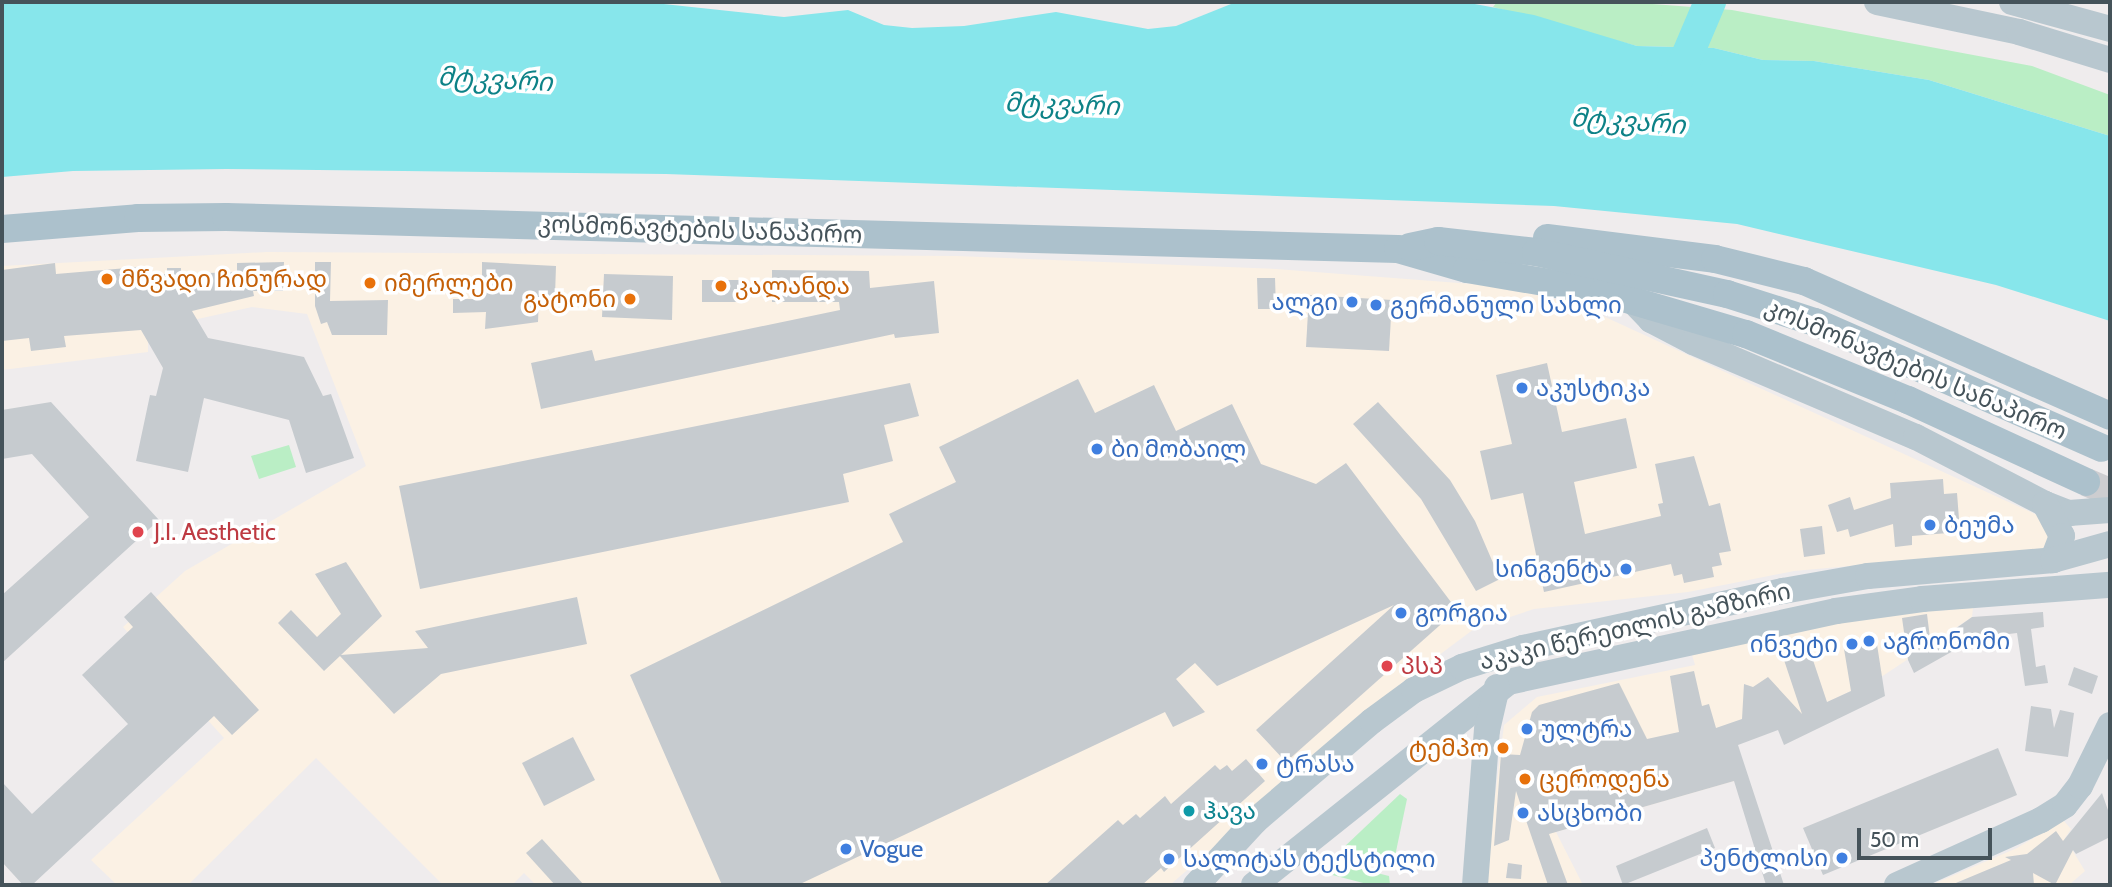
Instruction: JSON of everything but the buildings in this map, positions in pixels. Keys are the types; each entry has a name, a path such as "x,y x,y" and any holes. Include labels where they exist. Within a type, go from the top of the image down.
{"main road":[{"path":"1877,2 2019,32 2110,60"},
{"path":"2012,2 2110,29"},
{"name":"კოსმონავტების სანაპირო","path":"2,229 138,218 226,217 1398,249 1438,242 1536,252 1633,270 1815,322 2102,447"},
{"path":"1438,242 1498,236 1660,251 1742,264 1804,281 2110,416"},
{"name":"კოსმონავტების სანაპირო","path":"1398,249 1467,269 1569,284 1631,299 1746,334 1908,400 2086,482"},
{"path":"1660,251 1633,270 1631,299 1651,320 1684,338 1916,437 2045,504 2069,513 2110,510"},
{"path":"2045,504 2062,536 2053,560"},
{"name":"აკაკი წერეთლის გამზირი","path":"1196,885 1255,821 1372,721 1414,690 1462,667 1523,648 1868,576 2053,560 2110,544"},
{"name":"აკაკი წერეთლის გამზირი","path":"1254,885 1497,687 1535,674 1836,611 1922,599 2110,585"},
{"path":"1475,885 1487,730 1497,687"},
{"path":"1897,885 2034,823 2065,805 2084,780 2110,725"}],"shaded area":[{"path":"267,252 957,256 1276,269 1498,286 1579,305 2037,515 2050,530 2050,544 2041,549 1794,571 1688,592 1534,609 1474,629 1403,682 1170,885 536,885 524,873 512,885 443,885 316,758 188,885 117,885 91,860 224,738 123,627 185,571 366,466 307,314 252,307 148,330 148,352 2,370 2,266"},
{"path":"1973,608 1972,617 1881,677 1797,716 1791,702 1717,728 1734,781 1556,832 1583,885 1484,885 1504,725 1537,697 1695,665 1692,655 1865,616"},
{"path":"2063,820 2071,829 2065,838 2085,871 2069,885 1931,885 2017,848"}],"green space":[{"path":"1497,2 1626,2 1732,10 2032,66 2110,95 2110,136 1929,80 1814,61 1763,60 1714,48 1637,46 1493,7"},
{"path":"289,445 296,467 259,479 251,456"},
{"path":"1400,794 1407,799 1394,861 1342,849"},
{"path":"1321,859 1389,876 1390,885 1371,885 1317,871"}],"water":[{"name":"მტკვარი","path":"2,2 645,2 784,17 848,10 884,25 912,28 964,26 1056,12 1148,29 1176,26 1236,2 1464,2 1534,15 1637,46 1714,48 1763,60 1814,61 1929,80 2110,136 2110,321 1996,285 1737,224 1554,206 666,174 226,169 73,171 2,177"}],"waterway":[{"path":"1673,89 1710,2"}],"tunnel":[{"path":"2086,482 2110,492"}],"place":[{"name":"მწვადი ჩინურად","path":"107,279"},
{"name":"იმერლები","path":"370,283"},
{"name":"კალანდა","path":"721,286"},
{"name":"გატონი","path":"630,299"},
{"name":"ალგი","path":"1352,302"},
{"name":"გერმანული სახლი","path":"1376,305"},
{"name":"აკუსტიკა","path":"1522,388"},
{"name":"ბი მობაილ","path":"1097,449"},
{"name":"ბეუმა","path":"1930,525"},
{"name":"J.I. Aesthetic","path":"138,532"},
{"name":"სინგენტა","path":"1626,569"},
{"name":"გორგია","path":"1401,613"},
{"name":"აგრონომი","path":"1869,641"},
{"name":"ინვეტი","path":"1852,644"},
{"name":"პსპ","path":"1387,666"},
{"name":"ულტრა","path":"1527,729"},
{"name":"ტემპო","path":"1503,748"},
{"name":"ტრასა","path":"1262,764"},
{"name":"ცეროდენა","path":"1525,779"},
{"name":"ჰავა","path":"1189,811"},
{"name":"ასცხობი","path":"1523,813"},
{"name":"Vogue","path":"846,849"},
{"name":"პენტლისი","path":"1842,858"},
{"name":"სალიტას ტექსტილი","path":"1169,859"}]}
